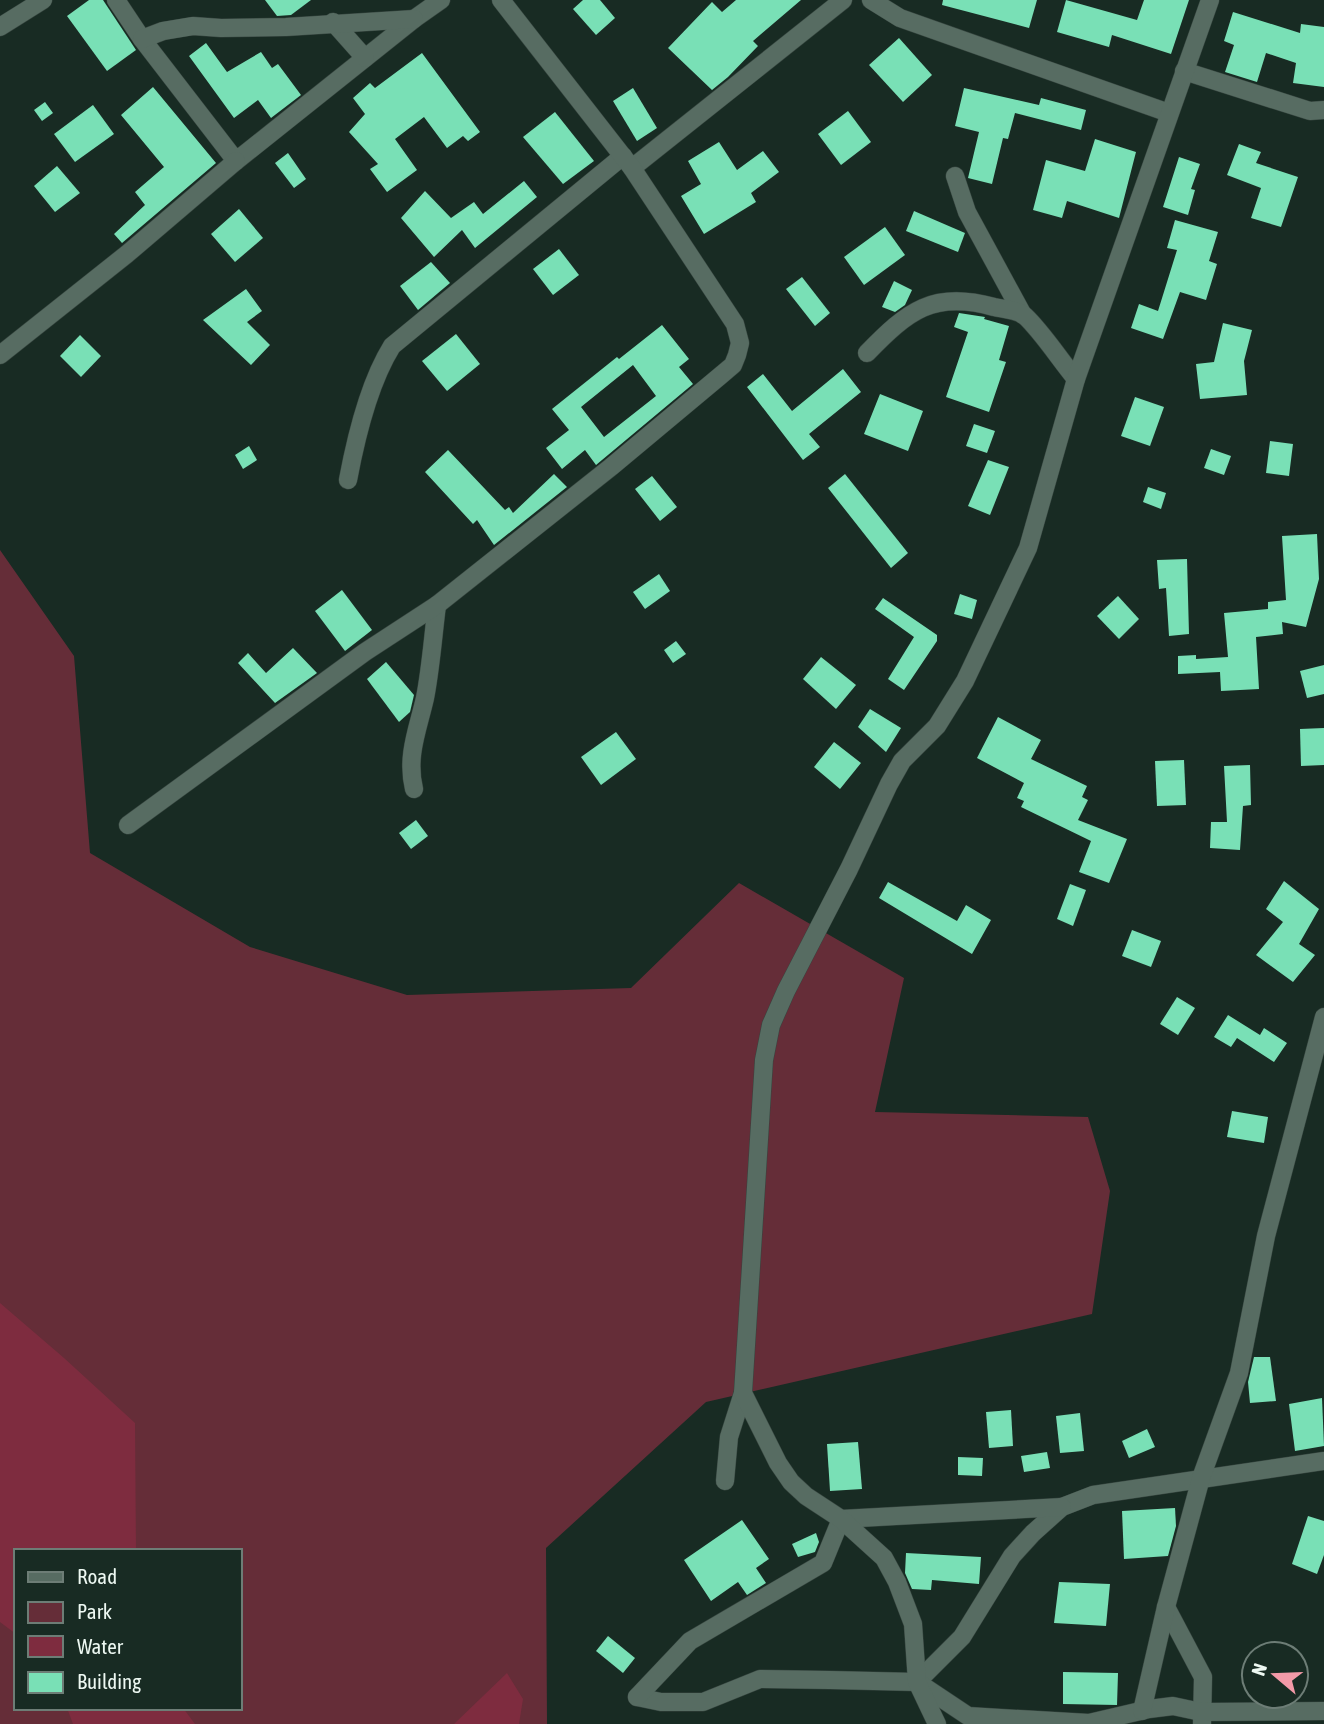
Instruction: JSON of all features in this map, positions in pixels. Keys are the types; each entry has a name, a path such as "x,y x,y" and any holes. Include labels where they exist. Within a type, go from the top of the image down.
{"street":[{"path":"0,27 43,0"},
{"path":"116,0 142,39 236,161"},
{"path":"0,355 127,254 236,161 441,0"},
{"path":"128,825 365,652 437,605 611,467 733,365 740,343 735,324 627,162 501,0"},
{"path":"348,480 352,456 375,380 392,346 627,162 843,0"},
{"path":"871,0 900,18 1170,113"},
{"path":"725,1481 729,1437 743,1392 764,1060 771,1025 798,964 849,869 888,784 902,761 937,726 965,681 1028,548 1076,379 1210,0"},
{"path":"142,39 163,31 193,26 286,27 332,22 414,19"},
{"path":"332,22 365,58"},
{"path":"1184,71 1310,111 1324,110"},
{"path":"955,176 967,212 1023,314 1076,379"},
{"path":"867,353 895,324 922,307 949,300 975,302 1023,314"},
{"path":"414,789 410,773 412,748 425,696 437,605"},
{"path":"1142,1711 1166,1607 1201,1478 1239,1373 1266,1236 1324,1017"},
{"path":"743,1392 778,1463 791,1482 806,1496 841,1519 884,1558 897,1582 913,1624 917,1682 937,1724"},
{"path":"841,1519 1062,1507 1093,1495 1324,1461"},
{"path":"917,1682 962,1637 1012,1556 1062,1507"},
{"path":"841,1519 823,1563 690,1641 637,1696 661,1702 703,1702 760,1679 917,1682 968,1716 1089,1723 1173,1706 1202,1718 1324,1711"},
{"path":"1166,1607 1203,1677 1202,1718"}],"green space":[{"path":"0,550 74,656 90,853 250,947 407,995 631,988 739,883 904,978 875,1112 1088,1117 1110,1191 1092,1314 706,1402 546,1548 547,1724 0,1724"}],"water":[{"path":"0,1303 135,1423 136,1549 14,1549 14,1632 0,1622"},
{"path":"507,1673 523,1699 519,1724 454,1724"},
{"path":"68,1710 184,1710 195,1724 73,1724"}],"building":[{"path":"89,0 103,0 136,50 107,71 67,16"},
{"path":"265,0 311,0 291,15 277,16"},
{"path":"583,0 600,0 615,18 596,35 573,9"},
{"path":"736,0 801,0 753,41 758,46 712,90 668,48 712,2 722,12"},
{"path":"943,0 1037,0 1029,28 942,5"},
{"path":"1066,0 1137,20 1144,0 1189,0 1171,54 1112,35 1109,47 1057,32"},
{"path":"1233,12 1300,33 1301,24 1324,27 1324,87 1293,83 1296,63 1266,53 1257,82 1225,72 1234,45 1224,41"},
{"path":"899,38 932,75 903,102 869,65"},
{"path":"206,43 227,72 261,52 272,68 278,64 301,95 271,118 258,100 234,118 189,56"},
{"path":"422,53 480,132 468,141 463,136 447,148 424,117 395,139 417,170 387,192 370,169 378,164 349,132 365,114 353,98 370,83 375,88"},
{"path":"153,87 216,163 122,243 114,234 145,205 135,192 164,167 121,115"},
{"path":"633,88 657,128 637,141 613,101"},
{"path":"964,88 1039,105 1041,98 1086,110 1081,130 1015,113 1008,139 1003,138 992,184 968,178 979,132 955,126"},
{"path":"45,102 53,113 42,121 34,110"},
{"path":"93,105 114,134 75,162 54,134"},
{"path":"848,111 871,142 841,165 818,134"},
{"path":"555,112 594,161 563,184 523,137"},
{"path":"1095,139 1136,152 1119,218 1067,201 1062,218 1033,210 1046,160 1085,171"},
{"path":"719,142 737,170 763,151 779,172 751,193 756,202 704,234 681,196 701,184 688,161"},
{"path":"1239,144 1261,152 1256,163 1298,177 1281,227 1251,218 1261,188 1227,175"},
{"path":"288,153 306,179 294,188 275,163"},
{"path":"1179,157 1200,164 1191,189 1195,190 1188,215 1163,207"},
{"path":"57,166 80,193 55,212 34,186"},
{"path":"524,181 537,197 475,248 462,230 434,257 401,218 425,191 451,218 474,202 483,214"},
{"path":"239,209 263,238 235,262 211,234"},
{"path":"914,211 965,233 958,252 906,231"},
{"path":"1175,220 1218,232 1209,261 1217,264 1206,300 1180,292 1163,339 1131,328 1139,304 1158,311 1177,250 1167,248"},
{"path":"885,227 905,255 864,285 844,257"},
{"path":"559,249 579,275 553,295 533,269"},
{"path":"431,262 450,283 418,310 400,286"},
{"path":"802,277 830,313 815,326 786,289"},
{"path":"894,281 912,290 905,305 895,312 882,307"},
{"path":"246,289 262,311 247,322 270,345 251,365 203,320"},
{"path":"959,313 985,317 984,319 1009,326 999,360 1006,362 989,412 946,397 968,332 954,327"},
{"path":"1223,323 1252,330 1244,361 1247,395 1200,399 1196,364 1214,362"},
{"path":"662,325 689,359 679,367 693,384 596,465 585,450 562,469 546,448 569,430 552,409 617,357 619,359","holes":["633,365 656,396 604,437 581,407"]},
{"path":"456,334 480,364 447,391 422,361"},
{"path":"80,335 101,356 81,377 60,356"},
{"path":"843,369 861,392 809,434 820,447 803,460 747,387 763,374 792,411"},
{"path":"880,394 923,411 908,451 864,434"},
{"path":"1135,397 1164,407 1150,446 1121,436"},
{"path":"974,424 995,431 987,453 966,446"},
{"path":"1270,441 1293,444 1289,476 1266,473"},
{"path":"249,446 257,460 243,469 235,455"},
{"path":"1211,449 1231,456 1224,475 1204,468"},
{"path":"448,450 505,510 509,507 513,513 554,474 567,487 494,545 477,520 473,524 425,472"},
{"path":"988,460 1009,467 990,515 968,506"},
{"path":"845,474 908,553 891,568 828,488"},
{"path":"652,476 677,507 660,521 635,489"},
{"path":"1148,487 1166,493 1161,509 1143,502"},
{"path":"1317,534 1319,579 1306,627 1282,622 1283,634 1256,637 1259,689 1221,691 1220,672 1178,674 1178,656 1196,655 1196,659 1228,657 1224,613 1268,609 1268,602 1286,600 1282,536"},
{"path":"1187,559 1189,634 1169,636 1166,588 1159,589 1157,560"},
{"path":"659,574 670,591 645,609 633,592"},
{"path":"342,590 372,630 345,651 315,611"},
{"path":"960,594 977,600 972,619 954,614"},
{"path":"1118,596 1139,619 1119,639 1097,616"},
{"path":"883,598 937,635 937,641 904,690 888,679 914,637 875,609"},
{"path":"676,641 686,654 673,663 664,650"},
{"path":"293,648 317,673 275,703 238,663 248,653 266,673"},
{"path":"821,657 856,685 836,709 803,679"},
{"path":"386,662 414,695 410,712 399,722 367,679"},
{"path":"1324,665 1324,694 1307,698 1300,671"},
{"path":"870,709 901,728 886,752 858,727"},
{"path":"998,717 1041,740 1031,759 1087,786 1082,797 1088,800 1078,820 1127,839 1109,883 1079,872 1091,841 1021,807 1024,801 1017,798 1024,783 977,758"},
{"path":"1324,728 1324,765 1301,766 1300,729"},
{"path":"616,732 636,759 601,785 581,757"},
{"path":"834,742 861,763 840,789 814,767"},
{"path":"1184,760 1186,805 1157,806 1155,761"},
{"path":"1250,765 1251,805 1243,806 1240,850 1210,848 1211,822 1227,822 1224,766"},
{"path":"416,820 428,836 411,849 399,833"},
{"path":"1284,881 1319,909 1299,944 1315,955 1293,982 1256,955 1283,922 1266,909"},
{"path":"888,882 957,921 966,905 991,920 972,954 879,898"},
{"path":"1070,884 1086,890 1073,926 1057,919"},
{"path":"1132,930 1161,941 1151,967 1122,956"},
{"path":"1177,997 1195,1008 1178,1035 1160,1024"},
{"path":"1228,1015 1260,1035 1264,1028 1287,1043 1274,1062 1237,1038 1231,1047 1214,1037"},
{"path":"1232,1111 1268,1117 1264,1143 1227,1137"},
{"path":"1254,1357 1270,1357 1276,1401 1250,1403 1248,1382"},
{"path":"1322,1398 1324,1446 1295,1451 1289,1404"},
{"path":"1011,1410 1013,1446 989,1448 986,1412"},
{"path":"1080,1413 1084,1451 1060,1453 1056,1416"},
{"path":"1147,1429 1155,1447 1129,1458 1122,1441"},
{"path":"858,1442 862,1489 830,1491 827,1444"},
{"path":"1047,1452 1050,1468 1024,1472 1021,1456"},
{"path":"958,1457 983,1458 982,1476 958,1475"},
{"path":"1175,1508 1176,1526 1168,1556 1124,1559 1122,1511"},
{"path":"1308,1516 1324,1521 1324,1555 1317,1574 1292,1564"},
{"path":"742,1520 769,1559 756,1568 766,1583 747,1595 738,1582 711,1601 684,1560"},
{"path":"816,1533 819,1542 815,1552 798,1557 792,1544"},
{"path":"906,1553 981,1557 979,1584 932,1580 931,1590 912,1589 905,1573"},
{"path":"1059,1582 1110,1584 1106,1626 1054,1623"},
{"path":"608,1636 635,1658 623,1673 596,1651"},
{"path":"1063,1672 1118,1673 1117,1705 1063,1704"}]}
